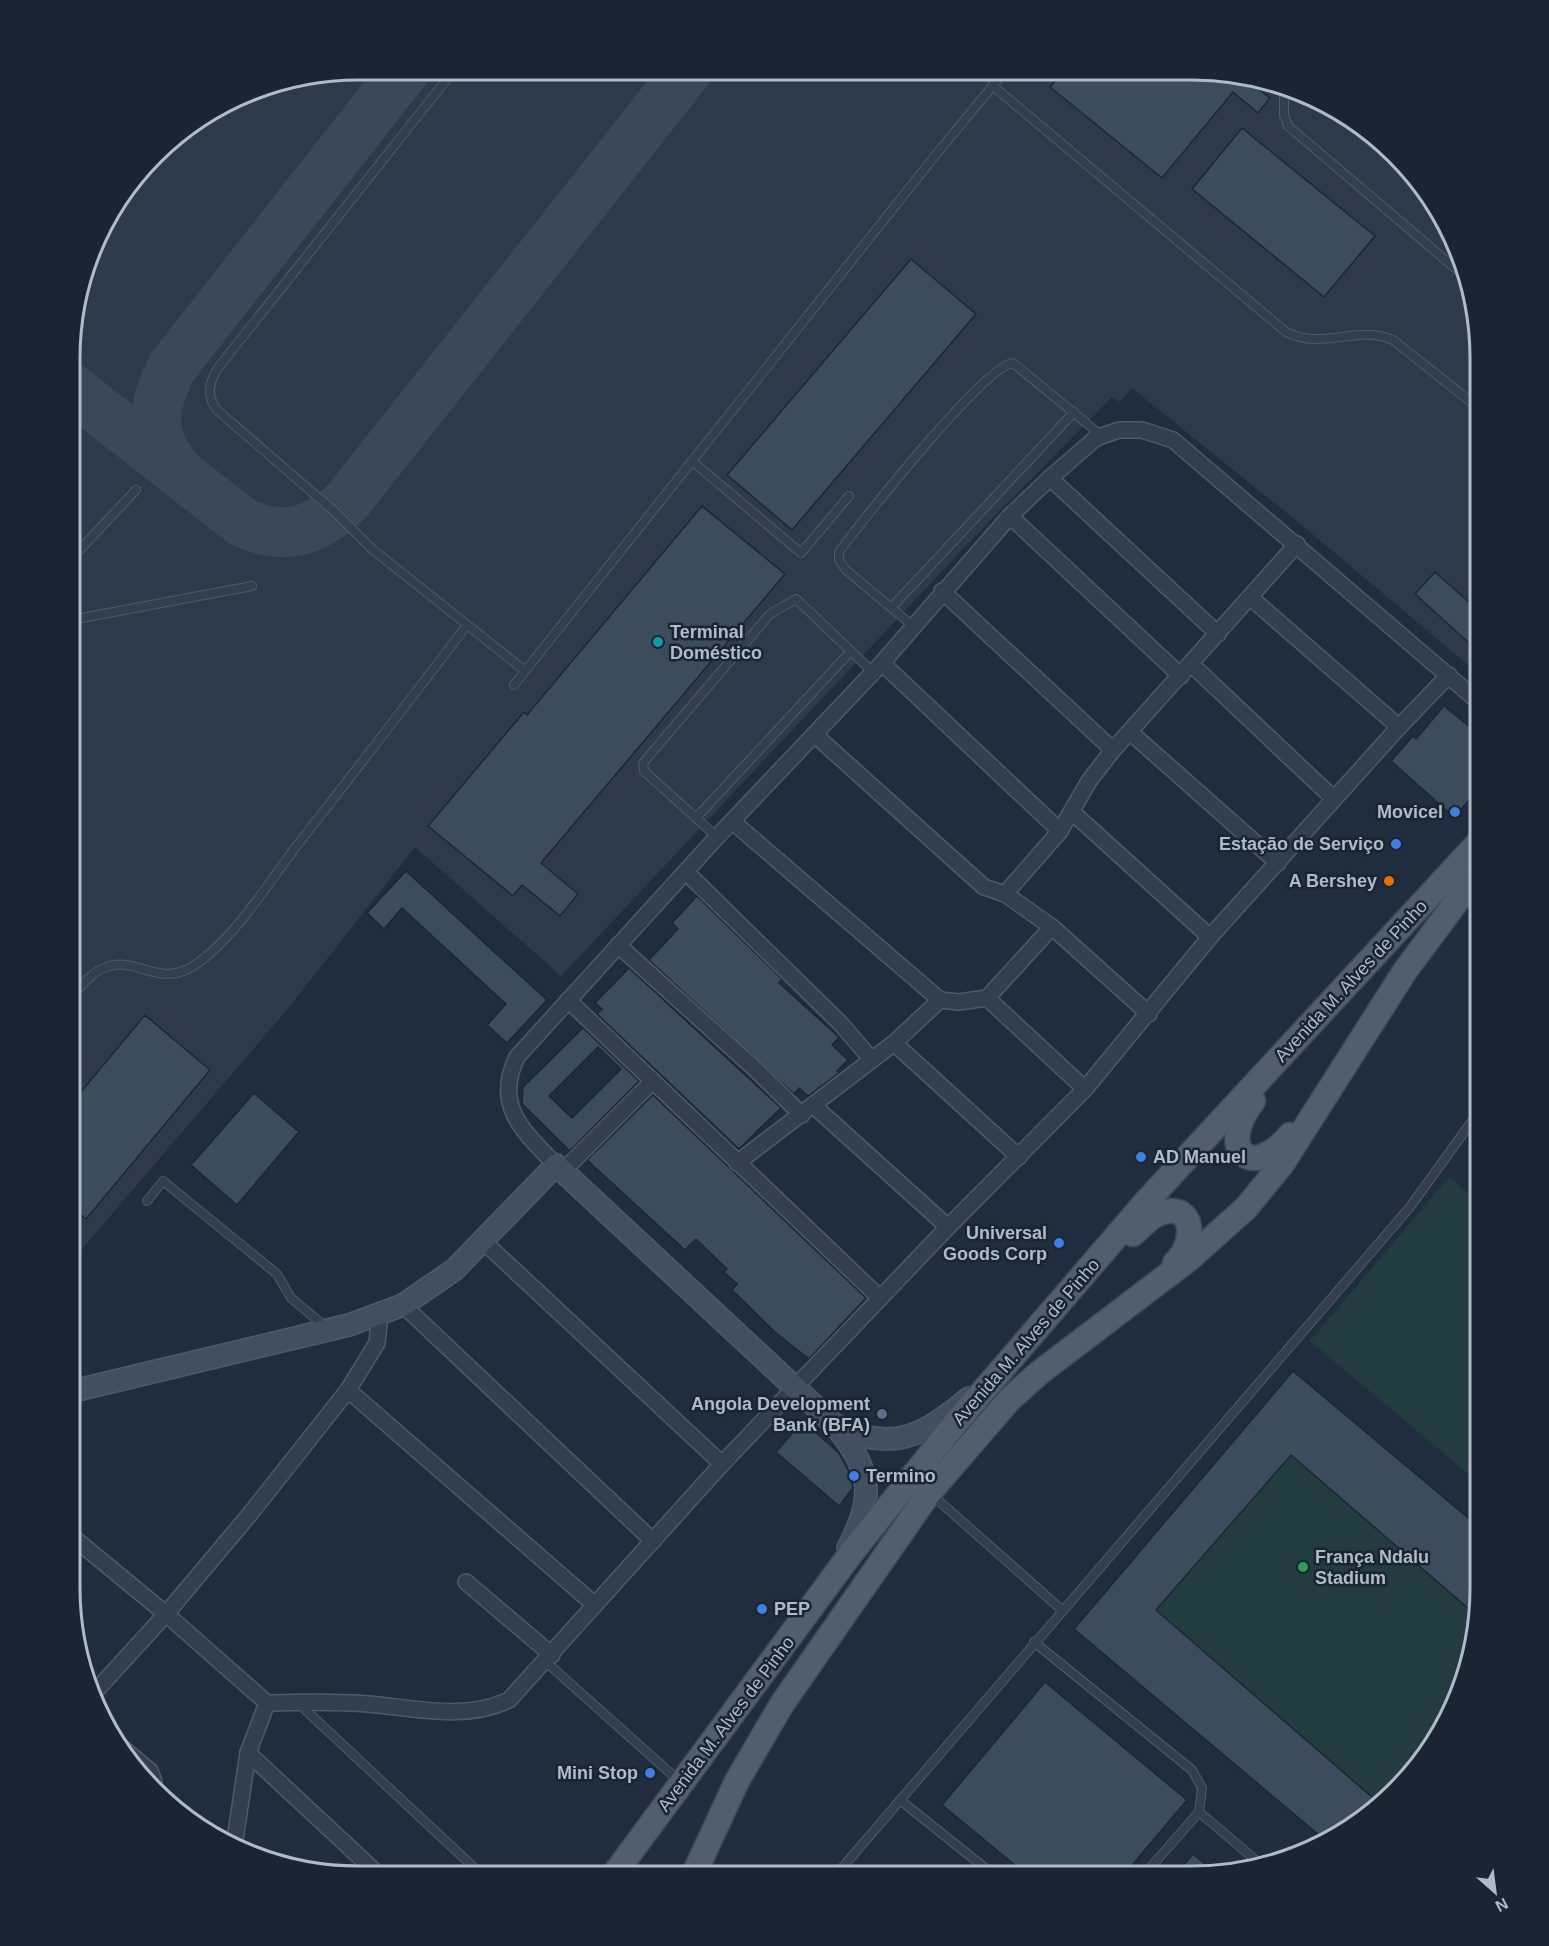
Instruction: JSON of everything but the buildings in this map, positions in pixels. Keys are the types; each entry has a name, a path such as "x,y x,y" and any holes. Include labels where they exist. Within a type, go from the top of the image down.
{"main road":[{"name":"Avenida M. Alves de Pinho","path":"621,1867 824,1590 932,1452 1145,1203 1470,853"},
{"name":"Avenida M. Alves de Pinho","path":"697,1867 737,1781 782,1704 929,1493 1009,1400 1090,1333 1189,1259 1246,1208 1282,1164 1405,971 1470,883"},
{"path":"1323,1012 1244,1112 1236,1134 1237,1145 1243,1154 1254,1159 1267,1157 1278,1149 1355,1047"},
{"path":"1058,1306 1150,1218 1161,1213 1172,1212 1182,1216 1189,1223 1191,1232 1190,1241 1181,1258 1090,1333"}],"street":[{"path":"824,1590 857,1531 864,1511 866,1490 864,1470 855,1451 835,1425 796,1387 559,1168 523,1130 512,1113 508,1099 510,1071 517,1057 717,837 877,667 1010,516 1101,435 1119,430 1142,430 1173,440 1298,544 1470,694"},
{"path":"1050,478 1218,634"},
{"path":"1010,516 1334,799"},
{"path":"1005,894 1060,831 1089,781 1113,750 1298,544"},
{"path":"942,591 1113,750"},
{"path":"1251,598 1399,727"},
{"path":"877,667 1060,831"},
{"path":"80,1543 166,1614 267,1703 366,1704 445,1711 483,1709 509,1700 549,1659 722,1464 948,1227 1085,1089 1210,937 1399,727 1449,675"},
{"path":"1130,732 1278,862"},
{"path":"815,735 984,887 1005,894 1052,927 1149,1014"},
{"path":"1072,812 1210,937"},
{"path":"733,822 940,1000 959,1002 987,998 1052,927"},
{"path":"686,872 841,1024 872,1060"},
{"path":"618,945 754,1068 948,1227"},
{"path":"987,998 1085,1089"},
{"path":"568,1000 880,1298"},
{"path":"737,1162 808,1111 894,1043 940,1000"},
{"path":"894,1043 1019,1157"},
{"path":"80,1389 329,1330 380,1315 403,1305 454,1270 559,1168 654,1081"},
{"path":"484,1242 722,1464"},
{"path":"403,1305 653,1541"},
{"path":"98,1688 166,1614 348,1390 377,1343 380,1315"},
{"path":"835,1425 857,1436 881,1440 904,1438 945,1416 1005,1367"},
{"path":"348,1390 595,1605"},
{"path":"466,1582 549,1659"},
{"path":"235,1838 248,1753 267,1703"},
{"path":"248,1753 370,1867"}],"lane":[{"path":"446,80 218,368 211,380 211,402 217,410 335,512 372,549 524,670"},
{"path":"513,685 998,80"},
{"path":"993,86 1286,332 1311,341 1380,335 1393,340 1470,401"},
{"path":"1284,95 1284,115 1288,126 1455,268"},
{"path":"913,626 846,570 839,560 839,552 888,489 976,390 1000,367 1013,363 1101,435"},
{"path":"892,608 1074,412"},
{"path":"692,461 801,554 849,496"},
{"path":"80,546 136,490"},
{"path":"80,618 252,586"},
{"path":"717,837 645,771 643,763 770,614 796,599 851,651 877,667"},
{"path":"80,987 88,978 104,968 124,964 154,974 177,974 202,960 249,908 467,625"},
{"path":"696,818 851,651"},
{"path":"843,1867 1410,1207 1470,1124"},
{"path":"147,1201 163,1181 277,1274 291,1298 329,1330"},
{"path":"929,1493 1062,1610"},
{"path":"1034,1642 1192,1770 1202,1788 1199,1812 1151,1867"},
{"path":"549,1659 682,1783"},
{"path":"296,1702 473,1867"},
{"path":"900,1800 984,1867"},
{"path":"1199,1812 1254,1859"}],"shaded area":[{"path":"339,80 1210,80 1246,85 1281,94 1331,117 1375,148 1401,174 1423,203 1441,235 1455,268 1464,303 1469,339 1470,667 1304,527 1132,388 1120,402 1112,397 981,530 561,976 415,847 286,1011 80,1251 80,339 85,303 94,268 108,235 126,203 148,174 174,148 203,126 235,108 268,94 303,85"}],"green space":[{"path":"1449,1177 1470,1195 1470,1475 1310,1341"},
{"name":"França Ndalu Stadium","path":"1293,1371 1470,1519 1470,1588 1467,1625 1455,1678 1441,1711 1423,1743 1401,1772 1361,1809 1319,1835 1074,1629"}],"taxiway":[{"path":"180,473 162,447 156,422 160,396 172,367 397,80"},
{"path":"80,395 242,522 272,532 286,532 299,530 324,520 348,500 680,80"}],"place":[{"name":"Terminal Doméstico","path":"658,642"},
{"name":"Movicel","path":"1455,812"},
{"name":"Estação de Serviço","path":"1396,844"},
{"name":"A Bershey","path":"1389,881"},
{"name":"AD Manuel","path":"1141,1157"},
{"name":"Universal Goods Corp","path":"1059,1243"},
{"name":"Angola Development Bank (BFA)","path":"882,1414"},
{"name":"Termino","path":"854,1476"},
{"name":"França Ndalu Stadium","path":"1303,1567"},
{"name":"PEP","path":"762,1609"},
{"name":"Mini Stop","path":"650,1773"}]}
